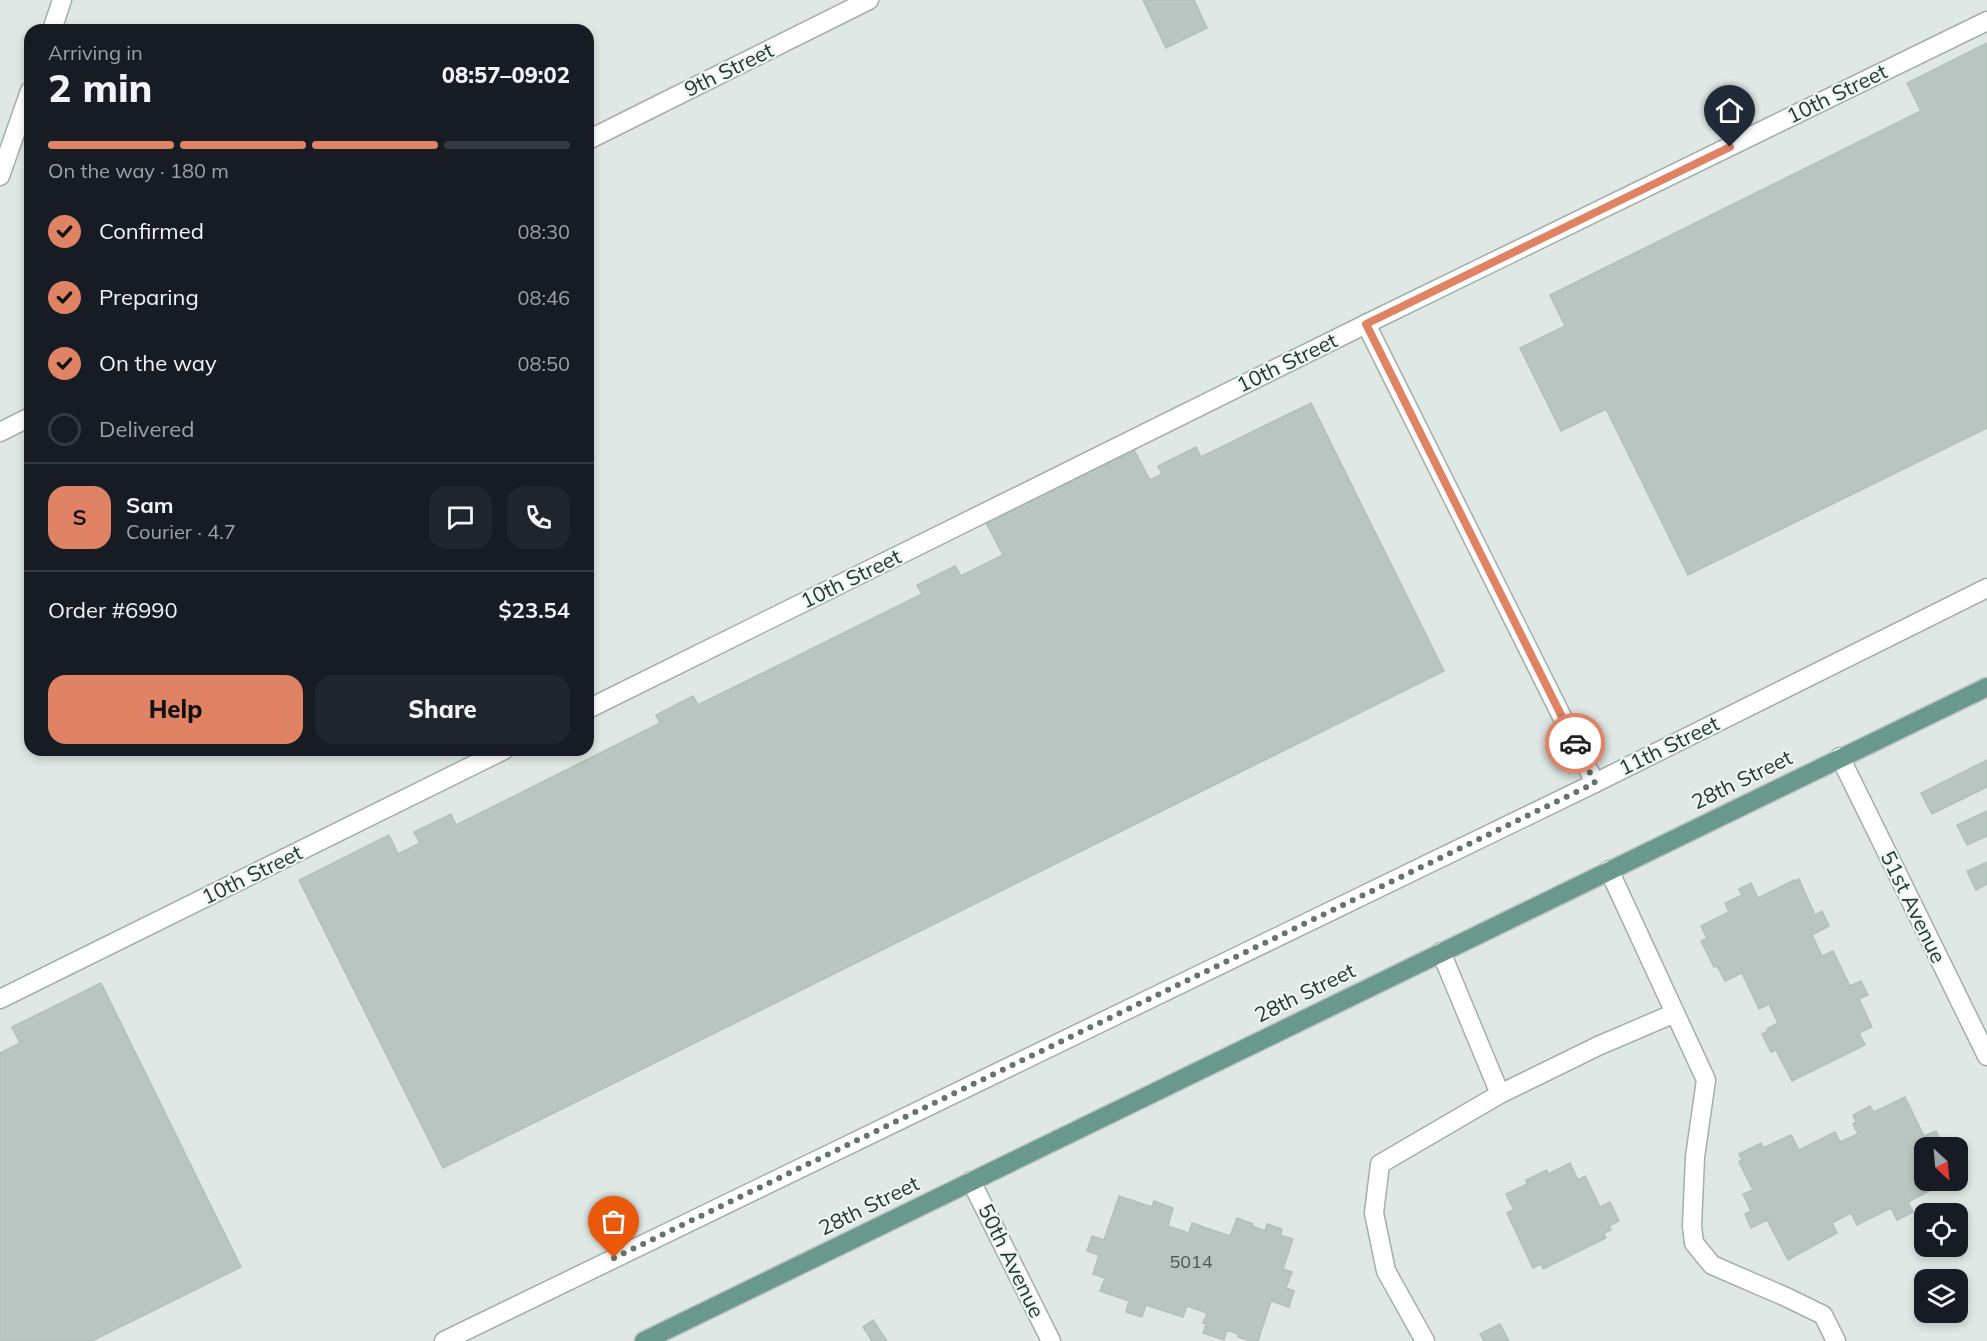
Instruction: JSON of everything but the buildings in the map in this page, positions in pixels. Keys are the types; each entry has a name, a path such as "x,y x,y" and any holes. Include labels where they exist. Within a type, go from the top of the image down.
{"main road":[{"name":"28th Street","path":"644,1341 1987,687"}],"street":[{"path":"54,24 62,0"},
{"name":"9th Street","path":"594,137 869,0"},
{"name":"10th Street","path":"594,706 1366,324 1987,21"},
{"path":"0,176 24,108"},
{"path":"1366,324 1595,783"},
{"path":"0,432 24,420"},
{"name":"11th Street","path":"444,1341 1595,783 1987,588"},
{"name":"10th Street","path":"0,999 492,756"},
{"name":"51st Avenue","path":"1840,758 1987,1056"},
{"path":"1609,870 1706,1080 1695,1157 1692,1226 1694,1243 1712,1265 1823,1315 1836,1341"},
{"path":"1441,952 1500,1094"},
{"path":"1425,1341 1386,1271 1374,1213 1380,1164 1500,1094 1674,1012"},
{"name":"50th Avenue","path":"971,1181 1051,1341"}],"way so far":[{"path":"614,1258 1595,783 1575,743"}],"route":[{"path":"1575,743 1366,324 1730,147"}]}
